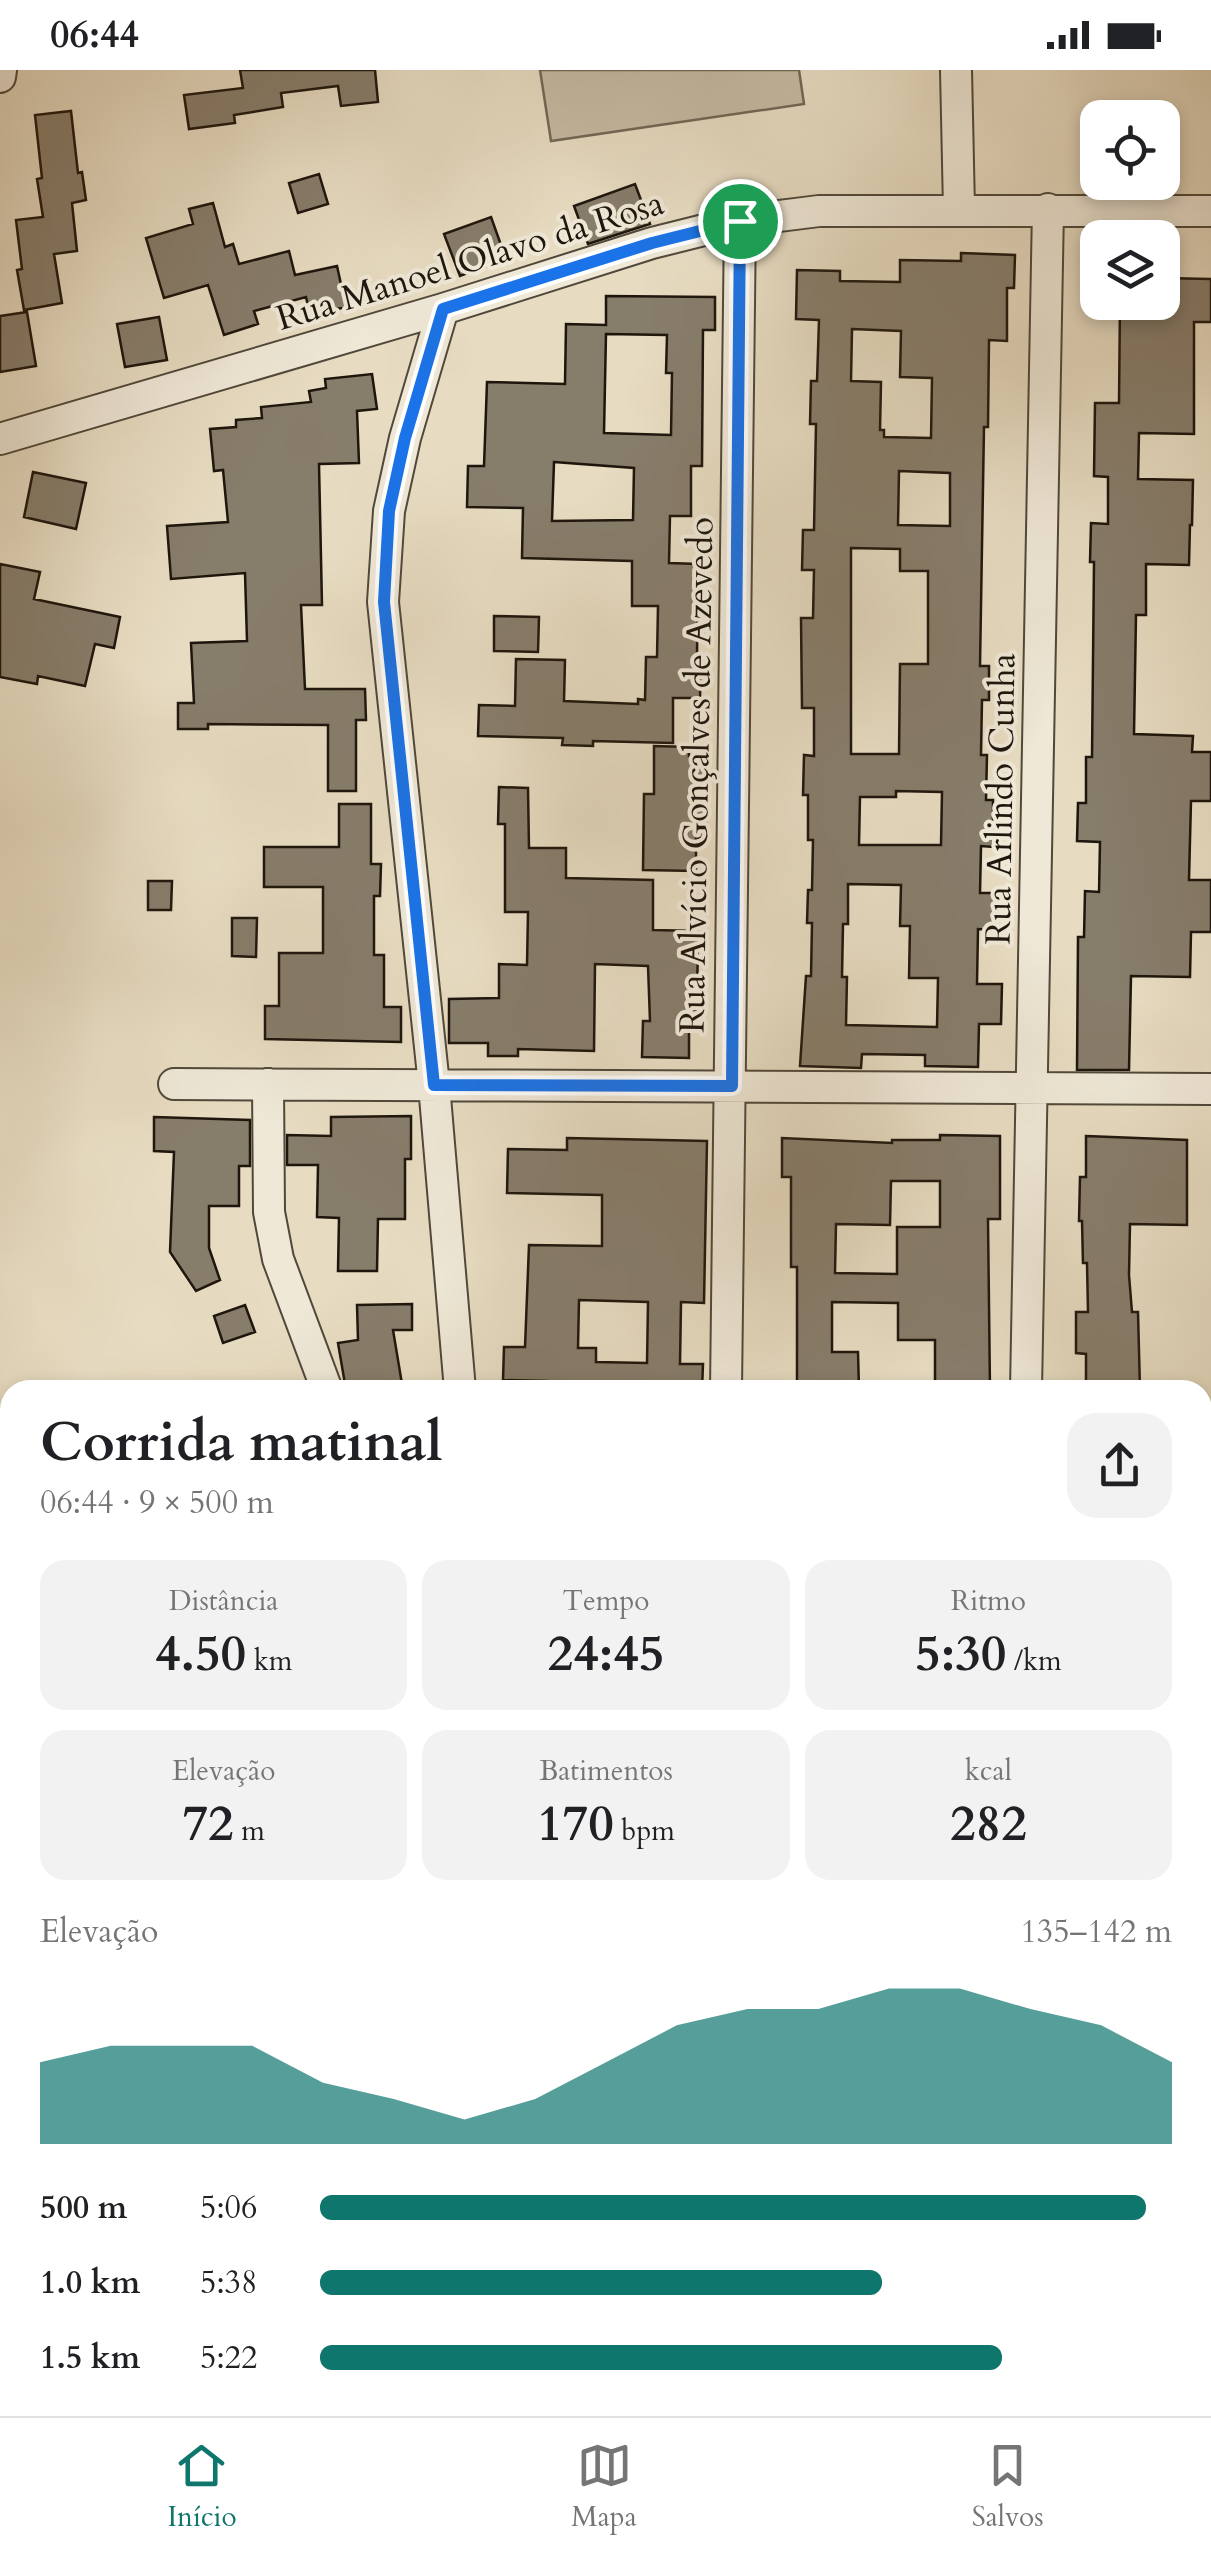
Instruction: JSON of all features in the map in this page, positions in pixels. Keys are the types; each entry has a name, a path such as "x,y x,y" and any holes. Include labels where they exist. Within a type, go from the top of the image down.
{"street":[{"path":"956,70 959,209"},
{"name":"Rua Arlindo Cunha","path":"1026,1380 1048,209"},
{"name":"Rua Manoel Olavo da Rosa","path":"0,439 443,309 652,243 740,221 819,211 1211,211"},
{"name":"Rua Alvício Gonçalves de Azevedo","path":"726,1380 740,221"},
{"path":"443,309 405,438 389,511 384,602 434,1085 459,1380"},
{"path":"174,1084 1211,1089"},
{"path":"268,1084 270,1212 278,1260 323,1380"}],"shaded area":[{"path":"540,70 799,70 804,104 551,141"}],"building":[{"path":"240,70 375,70 378,102 341,106 338,86 281,93 283,107 234,115 235,123 189,129 184,95 243,88"},
{"path":"71,111 78,173 82,172 86,200 72,203 77,251 54,254 62,303 24,310 17,270 22,269 16,220 43,217 37,179 42,178 35,115"},
{"path":"319,174 328,204 298,213 289,183"},
{"path":"635,184 650,224 588,244 574,206"},
{"path":"213,203 225,247 233,244 239,264 289,251 295,275 337,266 346,307 310,315 306,297 254,311 258,324 224,335 208,285 164,298 146,238 193,224 189,209"},
{"path":"491,217 506,259 460,276 444,234"},
{"path":"961,253 1015,255 1014,288 1007,288 1007,341 989,340 988,427 984,427 980,666 989,666 989,700 982,700 981,755 987,755 986,800 993,800 993,847 981,846 980,893 997,893 996,930 978,929 977,984 1002,984 1001,1024 979,1024 978,1067 925,1066 925,1055 862,1054 861,1068 800,1066 806,976 811,976 812,923 807,923 813,840 808,840 808,795 803,795 804,755 814,756 814,708 802,708 801,618 813,618 814,570 802,570 803,530 814,530 816,424 810,424 811,381 817,381 819,320 796,319 797,270 840,271 840,281 900,282 900,260 961,261","holes":["852,329 901,331 900,377 932,378 931,438 884,437 884,430 880,430 881,382 851,381","899,471 950,473 950,526 898,525","851,548 900,549 900,571 928,571 928,664 900,664 899,754 851,754","896,791 942,792 941,845 859,845 860,797 896,797","848,884 901,885 900,926 910,926 909,978 938,978 937,1027 846,1025 843,924 848,924"]},
{"path":"1180,278 1211,279 1211,322 1194,322 1194,434 1139,433 1138,479 1193,480 1189,565 1146,564 1146,615 1136,615 1134,734 1193,736 1192,752 1211,752 1211,801 1191,801 1189,880 1211,880 1211,932 1191,932 1190,977 1131,976 1129,1070 1077,1070 1078,937 1084,937 1085,891 1099,892 1100,842 1077,841 1078,803 1086,803 1086,757 1092,757 1091,523 1108,524 1108,477 1094,476 1095,403 1119,403 1120,320 1180,320"},
{"path":"606,296 715,297 715,330 703,330 702,466 691,466 691,516 670,516 669,563 698,564 700,698 673,698 673,743 593,741 593,746 562,745 563,738 478,736 479,705 515,706 516,659 565,660 564,701 638,704 638,699 645,700 646,657 657,657 658,606 632,606 632,561 522,558 523,508 467,507 468,466 484,466 487,382 565,384 566,324 606,325","holes":["606,334 667,335 666,373 672,373 671,435 604,433","554,462 634,468 633,520 552,521"]},
{"path":"27,312 36,366 0,372 0,316"},
{"path":"159,317 167,360 125,367 117,324"},
{"path":"372,374 377,409 357,411 359,463 319,464 322,605 301,605 305,689 365,689 366,720 356,720 356,791 328,791 328,725 208,724 208,729 178,729 178,703 194,703 191,643 247,641 245,573 171,579 167,526 228,522 223,470 214,471 210,429 236,427 236,420 262,418 261,407 311,402 309,391 326,388 325,379"},
{"path":"33,472 86,483 76,529 24,517"},
{"path":"0,564 40,572 34,599 120,617 114,648 95,644 85,686 38,676 37,684 0,677"},
{"path":"494,616 539,617 538,652 494,651"},
{"path":"654,746 689,747 689,756 707,756 706,838 696,838 696,871 643,870 644,794 654,794"},
{"path":"499,787 528,788 529,848 566,848 566,878 653,880 653,930 698,931 697,1010 689,1010 689,1058 642,1057 643,1021 650,1021 648,966 595,964 594,1051 518,1049 518,1056 488,1056 488,1043 449,1043 449,999 499,998 499,964 527,965 528,912 505,912 505,824 498,824"},
{"path":"339,804 371,804 371,864 381,864 380,896 374,896 374,955 384,955 384,1007 401,1007 401,1042 265,1039 265,1006 279,1006 279,953 323,953 323,887 264,887 264,847 339,847"},
{"path":"148,881 172,881 171,910 148,910"},
{"path":"232,918 257,918 256,957 232,956"},
{"path":"411,1116 411,1159 405,1159 405,1219 378,1219 377,1271 338,1271 339,1218 317,1217 318,1165 287,1165 287,1135 331,1136 331,1117"},
{"path":"154,1117 250,1120 250,1166 239,1166 239,1206 209,1206 209,1248 220,1280 196,1291 170,1252 174,1152 154,1151"},
{"path":"940,1135 1000,1136 1000,1219 988,1219 990,1380 935,1380 935,1340 898,1340 898,1303 832,1302 832,1352 858,1352 859,1380 797,1380 797,1267 791,1267 791,1177 782,1177 782,1138 940,1140","holes":["891,1181 940,1181 940,1227 897,1227 897,1274 835,1273 836,1224 890,1225"]},
{"path":"1086,1136 1187,1140 1187,1225 1130,1224 1129,1275 1132,1312 1138,1312 1140,1380 1086,1380 1086,1354 1076,1353 1076,1312 1088,1312 1087,1263 1083,1263 1079,1221 1080,1177 1086,1177"},
{"path":"567,1138 707,1141 704,1303 681,1302 680,1364 703,1364 702,1380 503,1380 504,1347 525,1347 529,1245 602,1246 602,1195 507,1193 508,1149 567,1150","holes":["579,1300 648,1302 647,1363 596,1362 596,1348 578,1348"]},
{"path":"412,1304 412,1330 393,1330 401,1380 344,1380 338,1343 358,1340 357,1305"},
{"path":"245,1305 255,1332 223,1343 214,1316"}],"route":[{"path":"740,221 732,1086 434,1085 384,602 389,511 405,438 443,309 652,243 740,221"}]}
